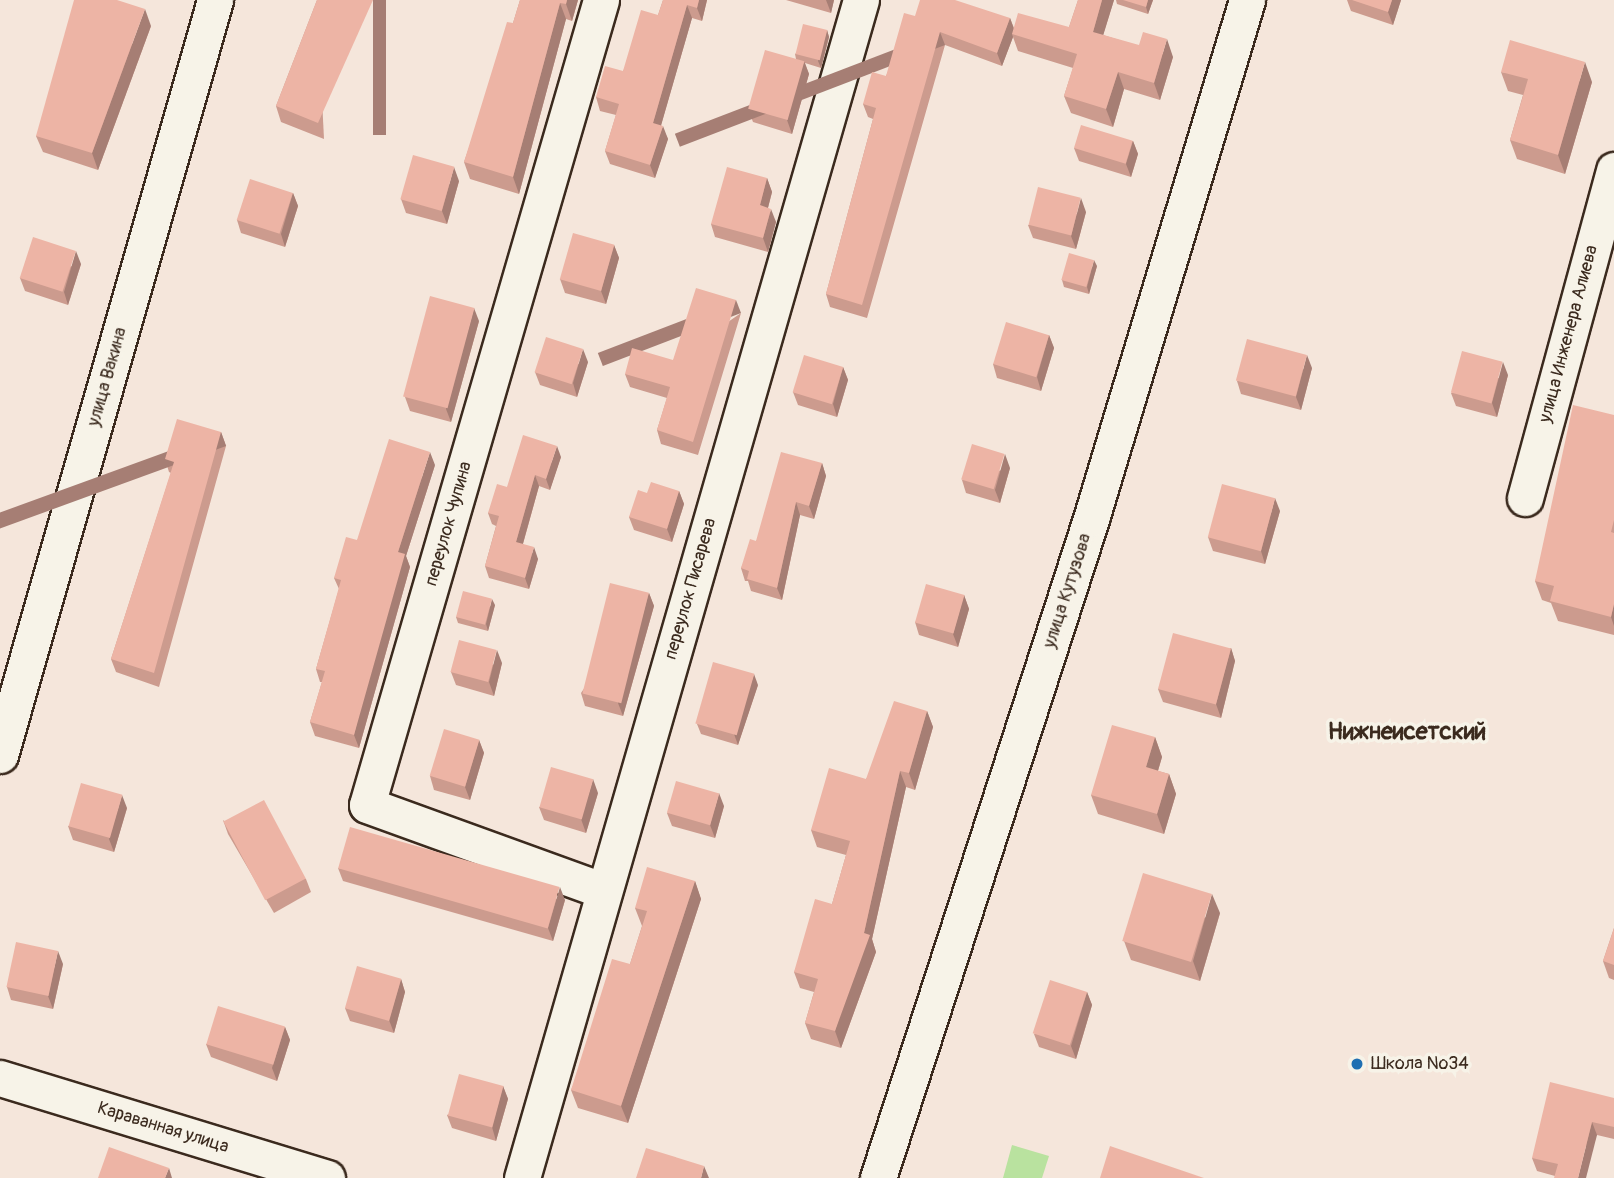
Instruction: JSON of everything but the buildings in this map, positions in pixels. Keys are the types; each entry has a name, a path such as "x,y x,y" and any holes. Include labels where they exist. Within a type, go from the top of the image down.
{"street":[{"name":"улица Вакина","path":"0,755 215,0"},
{"name":"переулок Чупина","path":"601,0 367,805 604,891"},
{"name":"переулок Писарева","path":"522,1178 861,0"},
{"name":"улица Кутузова","path":"878,1178 1091,519 1247,0"},
{"name":"улица Инженера Алиева","path":"1525,498 1614,170"},
{"name":"Караванная улица","path":"0,1078 327,1178"}],"green space":[{"path":"1012,1145 1049,1156 1042,1178 1003,1178"}],"place":[{"name":"Школа №34","path":"1357,1064"}],"district":[{"name":"Нижнеисетский","path":"1407,732"}]}
